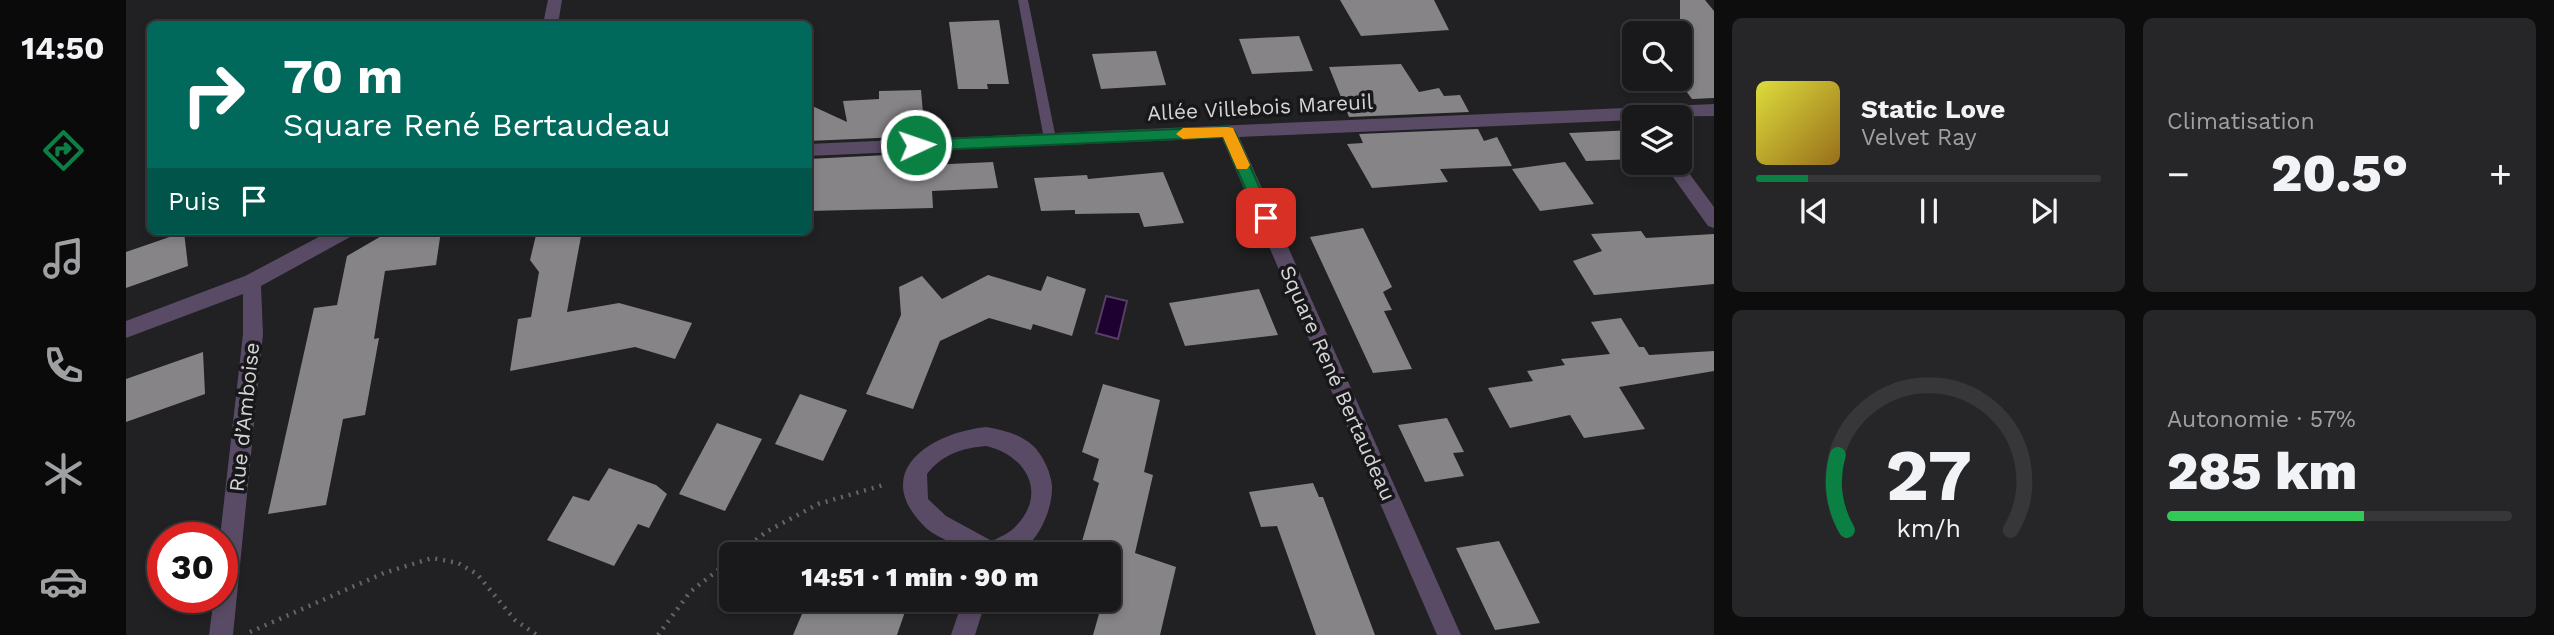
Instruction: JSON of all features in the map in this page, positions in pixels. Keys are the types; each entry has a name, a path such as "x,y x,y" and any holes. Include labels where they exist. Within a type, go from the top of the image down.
{"street":[{"path":"552,21 555,0"},
{"name":"Allée Villebois Mareuil","path":"1692,112 1714,110"},
{"name":"Allée Villebois Mareuil","path":"812,150 1622,117"},
{"name":"Square René Bertaudeau","path":"1228,132 1449,635"},
{"path":"1681,175 1714,221"},
{"path":"126,330 253,282 298,260 339,235"},
{"name":"Rue d’Amboise","path":"221,635 253,334 253,282"},
{"path":"971,542 938,523 917,504 916,476 928,456 951,441 984,434 1016,443 1036,467 1042,496 1026,532 1011,542"},
{"path":"963,635 971,612"}],"lane":[{"path":"1023,0 1050,139"}],"path":[{"path":"753,542 766,532 818,504 916,476"},
{"path":"244,635 384,573 432,558 458,563 477,574 514,620 537,635"},
{"path":"658,635 690,592 719,569"}],"shaded area":[{"path":"1106,296 1127,301 1118,339 1096,333"}],"building":[{"path":"1340,0 1434,0 1449,30 1361,36"},
{"path":"1680,0 1705,0 1714,11 1714,98 1692,99 1686,91 1692,91 1692,21 1680,21"},
{"path":"999,20 1009,84 987,84 988,89 958,89 949,22"},
{"path":"1299,36 1313,71 1252,74 1239,39"},
{"path":"1156,51 1166,85 1101,89 1092,54"},
{"path":"1401,64 1419,92 1439,88 1444,96 1460,95 1469,112 1349,117 1329,67"},
{"path":"921,90 925,136 812,141 812,106 847,122 843,101 879,99 879,91"},
{"path":"1478,129 1484,141 1497,137 1512,166 1440,169 1448,182 1372,188 1347,144 1363,143 1359,134"},
{"path":"1622,131 1622,160 1586,161 1569,133"},
{"path":"927,153 928,165 993,162 998,188 932,191 933,208 812,211 812,159"},
{"path":"1565,162 1594,204 1540,211 1512,169"},
{"path":"1163,172 1184,223 1144,227 1139,213 1075,214 1075,210 1041,211 1034,178 1087,175 1088,179"},
{"path":"1363,228 1392,287 1383,292 1392,310 1384,311 1412,369 1373,373 1310,237"},
{"path":"1641,231 1646,238 1714,234 1714,284 1594,295 1573,261 1602,251 1591,234"},
{"path":"175,235 184,235 188,266 126,288 126,252"},
{"path":"383,235 440,235 436,265 385,271 374,339 379,338 365,415 343,419 326,505 268,514 314,308 337,305 347,256"},
{"path":"536,235 581,235 567,312 619,303 692,323 675,359 635,347 510,371 518,319 531,317 539,272 530,260"},
{"path":"988,275 1041,291 1047,276 1086,289 1072,336 1033,324 1031,330 989,318 940,341 913,409 866,394 901,315 899,287 922,276 942,299"},
{"path":"1259,289 1278,335 1185,346 1169,303"},
{"path":"1621,318 1639,347 1644,347 1649,355 1714,351 1714,371 1619,387 1645,429 1584,438 1570,415 1510,428 1488,388 1533,381 1527,371 1565,365 1561,359 1610,354 1591,322"},
{"path":"203,352 205,394 126,422 126,379"},
{"path":"1103,384 1160,400 1144,472 1153,475 1135,553 1176,567 1160,635 1093,635 1100,612 1121,612 1121,542 1082,542 1099,483 1093,480 1099,459 1082,452"},
{"path":"800,394 847,410 823,461 775,444"},
{"path":"1447,418 1464,452 1453,453 1464,476 1425,482 1398,425"},
{"path":"717,423 762,439 725,511 679,494"},
{"path":"609,468 656,485 667,494 649,528 638,524 614,566 547,540 573,496 589,501"},
{"path":"1313,483 1319,497 1323,497 1375,635 1316,635 1277,526 1261,527 1249,492"},
{"path":"1499,541 1540,623 1495,630 1456,548"},
{"path":"803,612 905,612 897,635 793,635"}],"slow traffic":[{"path":"1183,134 1228,132 1242,165"}],"route":[{"path":"916,145 1228,132 1266,218"}]}
